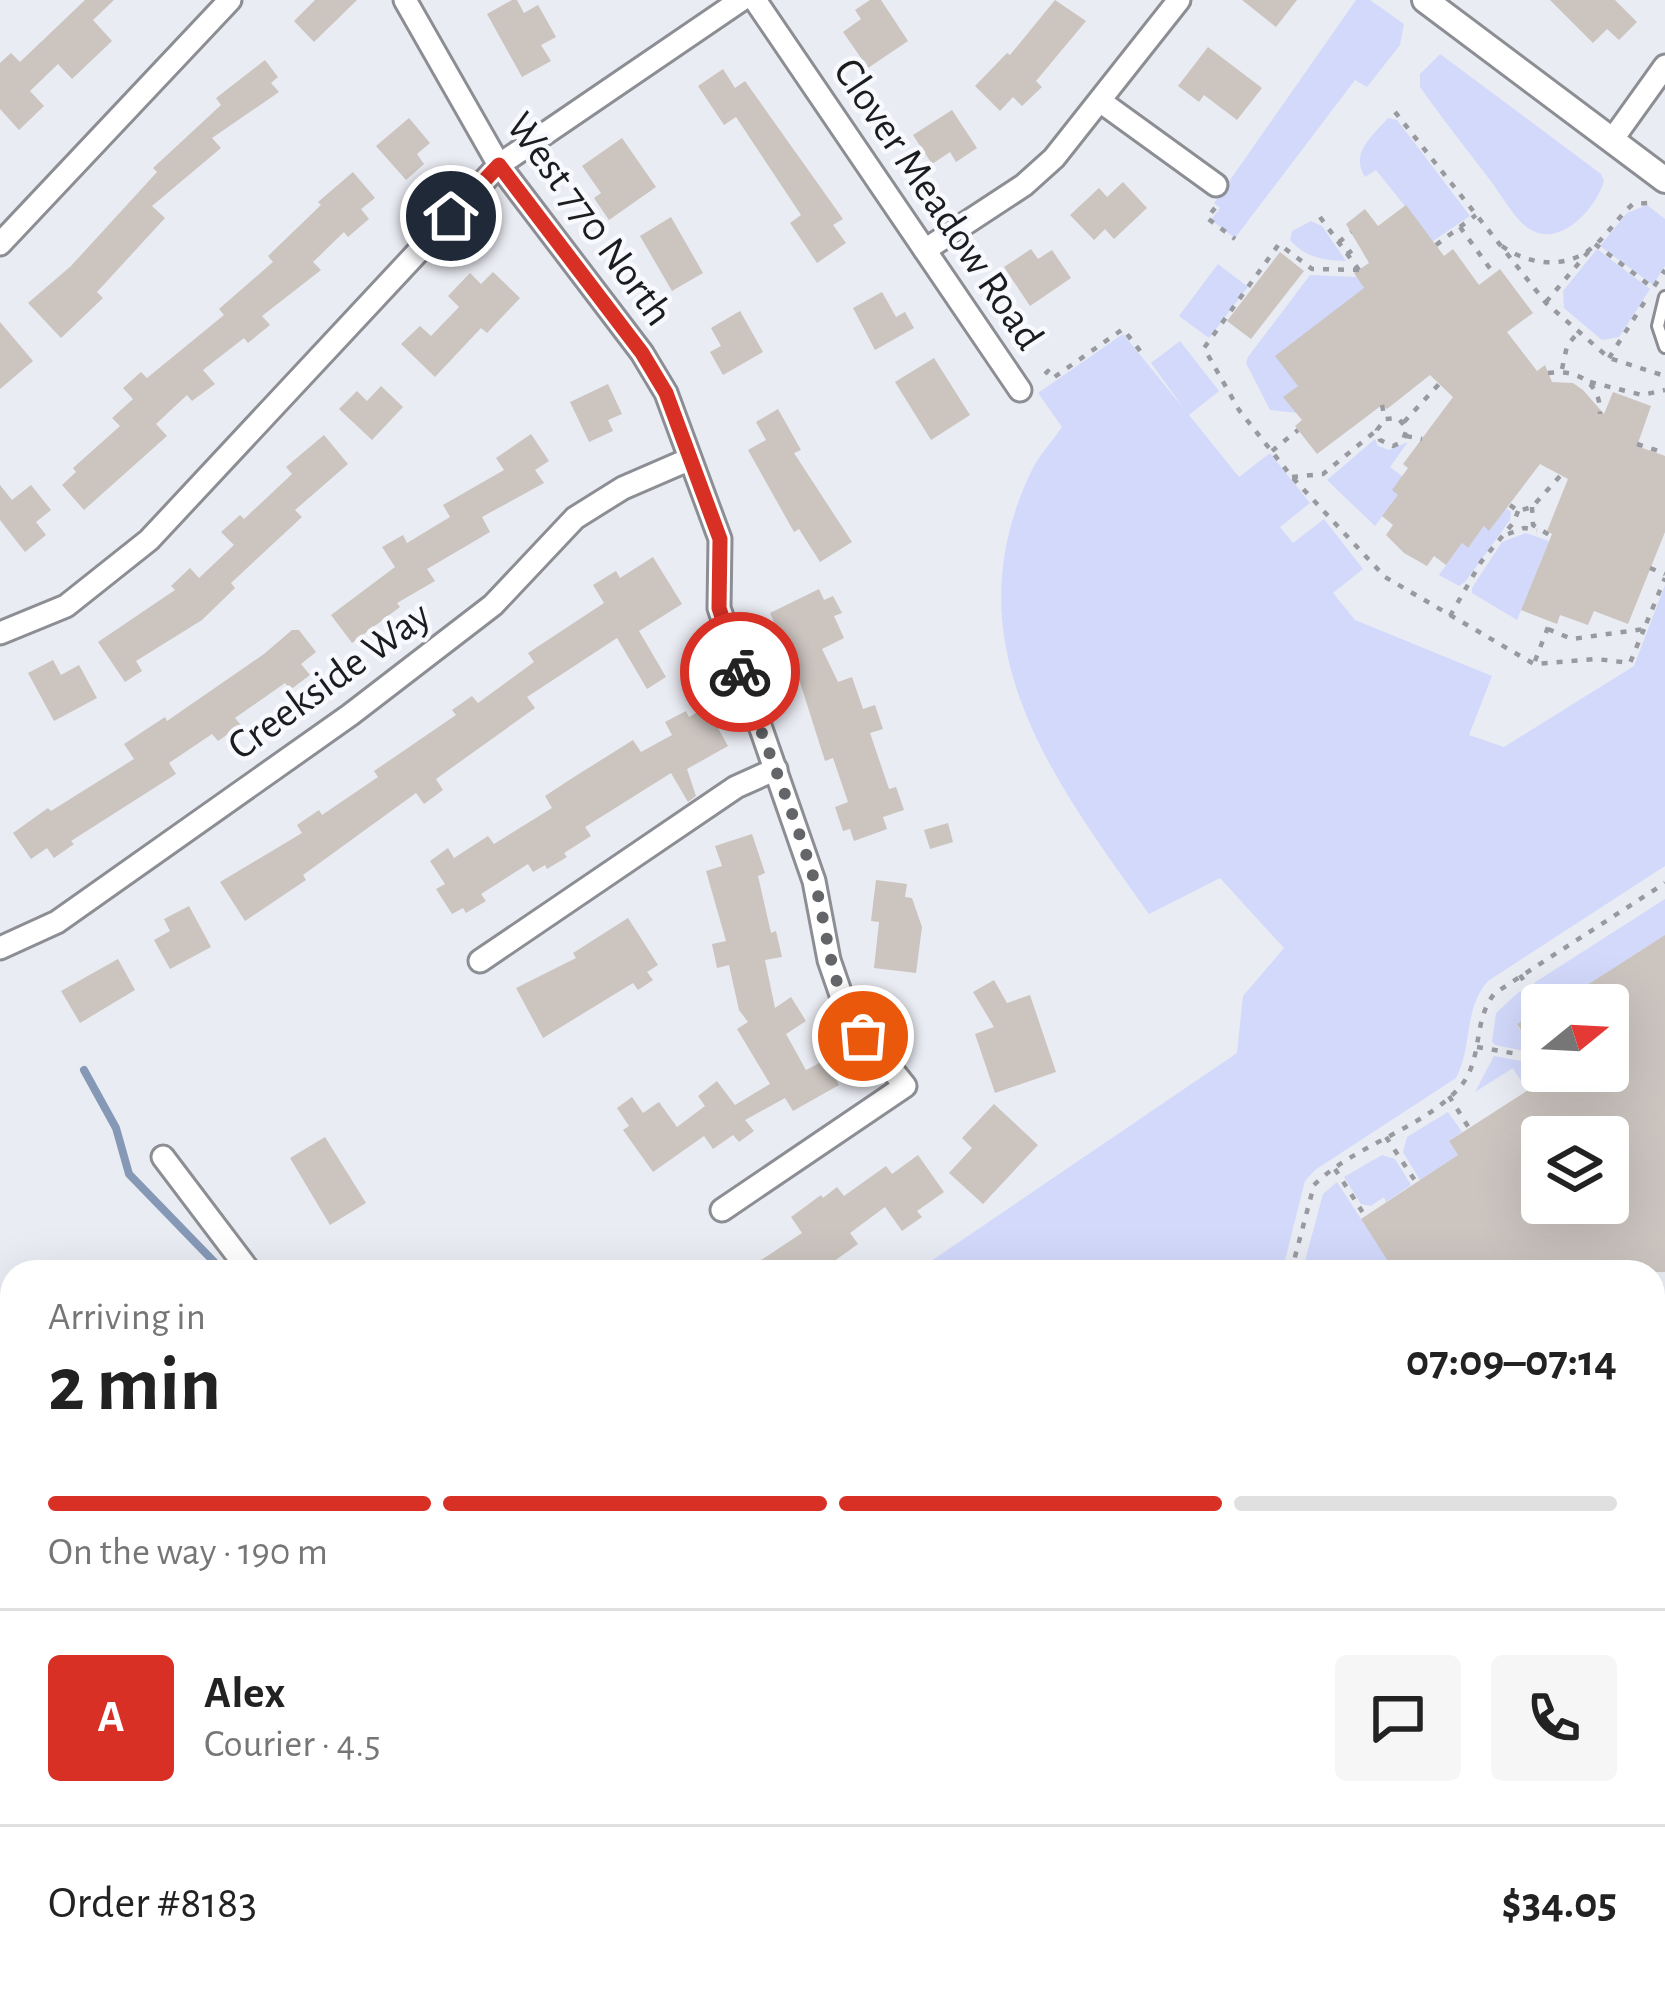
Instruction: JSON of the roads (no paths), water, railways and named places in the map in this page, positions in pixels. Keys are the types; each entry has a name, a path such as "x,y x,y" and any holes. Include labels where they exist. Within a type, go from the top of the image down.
{"street":[{"path":"0,244 230,0"},
{"name":"West 770 North","path":"405,0 499,165 642,353 666,393 720,539 719,608 814,880 829,960 848,1015 905,1086 722,1210"},
{"path":"1,633 66,606 149,540 499,165 741,0"},
{"name":"Clover Meadow Road","path":"755,0 1020,390"},
{"path":"925,250 1024,185 1054,158 1179,0"},
{"path":"1425,0 1665,180"},
{"path":"1612,140 1665,66"},
{"path":"1100,100 1216,185"},
{"name":"Creekside Way","path":"0,948 56,922 350,715 493,605 575,518 623,488 690,459"},
{"path":"481,961 736,787 776,769"},
{"path":"164,1157 241,1260"}],"lane":[{"path":"1665,297 1658,326 1665,346"}],"waterway":[{"path":"84,1070 116,1128 129,1174 212,1260"}]}
